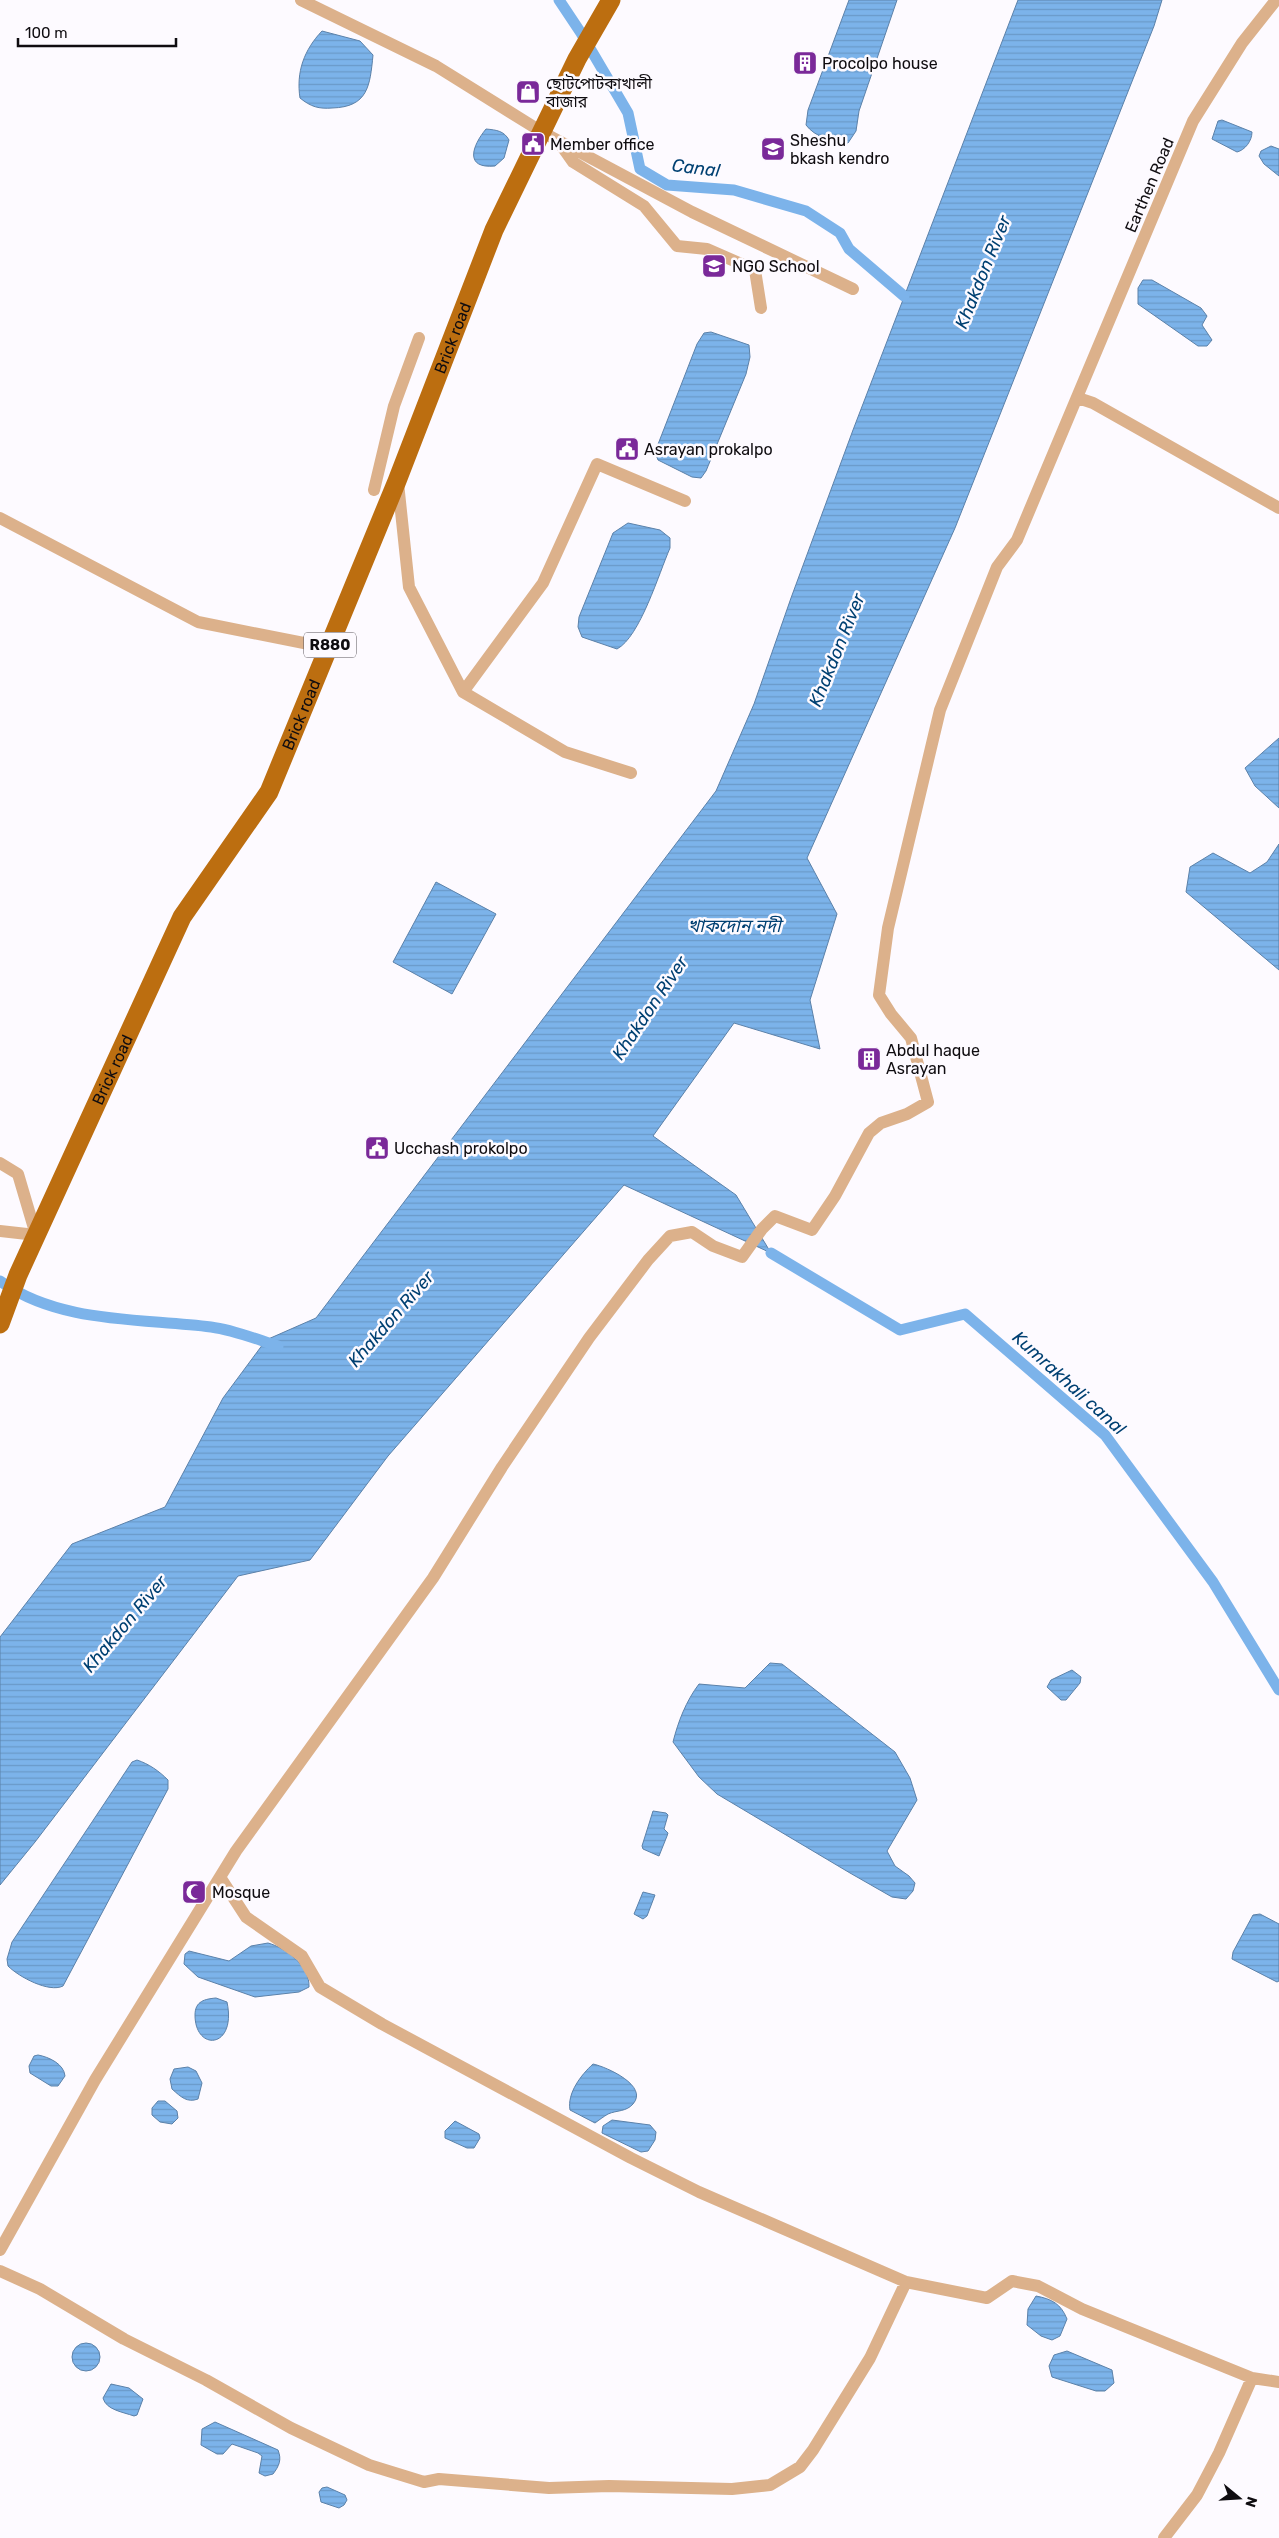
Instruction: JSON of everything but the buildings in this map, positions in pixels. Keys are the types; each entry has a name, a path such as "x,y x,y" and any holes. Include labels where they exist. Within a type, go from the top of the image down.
{"main road":[{"name":"Brick road","path":"0,1323 18,1274 182,917 269,792 400,472 494,230 550,136 577,60 611,0"}],"street":[{"path":"301,0 436,66 550,136 692,212 853,289"},
{"name":"Earthen Road","path":"220,1877 236,1851 433,1578 502,1467 589,1338 648,1260 670,1236 692,1232 713,1246 742,1256 762,1229 775,1216 812,1230 835,1196 869,1133 882,1123 907,1114 928,1102 911,1038 891,1014 879,995 888,928 940,710 997,567 1018,540 1194,121 1242,43 1276,0"},
{"path":"550,136 574,162 644,206 677,246 707,249 755,270 761,308"},
{"path":"374,490 394,406 419,338"},
{"path":"1078,398 1093,403 1279,508"},
{"path":"382,456 400,472 409,587 463,692 565,752 631,773"},
{"path":"463,692 543,582 597,464 685,501"},
{"path":"0,518 198,622 329,648"},
{"path":"0,1163 18,1174 36,1235 0,1231"},
{"path":"0,2250 95,2080 220,1877 246,1917 302,1956 320,1987 382,2024 631,2158 699,2192 906,2282 987,2298 1012,2281 1038,2286 1082,2309 1252,2378 1279,2382"},
{"path":"0,2270 40,2289 124,2338 206,2380 291,2428 369,2465 424,2482 439,2479 550,2488 609,2486 732,2489 770,2485 800,2467 813,2450 870,2358 906,2282"},
{"path":"1164,2538 1197,2495 1219,2453 1252,2378"}],"water":[{"path":"849,0 897,0 859,111 856,131 848,143 843,143 819,136 806,125 808,110"},
{"name":"খাকদোন নদী","path":"1018,0 1162,0 1154,26 955,528 807,858 837,914 810,1000 820,1049 734,1023 653,1136 736,1195 771,1253 624,1185 388,1456 310,1560 238,1576 0,1885 0,1637 72,1544 165,1507 223,1398 266,1340 316,1318 716,791 754,704 853,430"},
{"path":"322,31 360,41 373,55 365,93 353,104 344,107 323,108 308,104 300,98 300,70 310,46"},
{"path":"1222,120 1252,132 1249,142 1243,149 1237,152 1212,139 1218,121"},
{"path":"486,129 500,132 509,140 504,158 495,166 485,166 475,160 474,155 477,142"},
{"path":"1271,146 1279,149 1279,176 1264,164 1259,156 1261,151"},
{"path":"1143,280 1152,280 1201,308 1207,316 1202,325 1212,340 1207,346 1198,346 1138,304 1138,288"},
{"path":"711,332 749,345 750,357 746,374 706,471 701,478 692,477 658,460 655,452 697,344 704,333"},
{"path":"628,523 660,530 670,538 670,548 641,618 633,632 617,649 582,637 578,627 579,617 613,533"},
{"path":"1279,738 1279,808 1255,786 1245,768"},
{"path":"1279,844 1279,970 1186,892 1190,867 1213,853 1250,873 1267,862"},
{"path":"436,882 496,914 452,994 393,962"},
{"path":"770,1663 782,1664 895,1752 910,1778 917,1800 887,1851 895,1866 915,1883 913,1891 906,1899 892,1897 717,1794 699,1777 673,1742 683,1712 699,1684 745,1688"},
{"path":"1072,1670 1081,1677 1080,1683 1066,1700 1061,1700 1047,1687 1051,1680"},
{"path":"137,1760 150,1766 165,1777 168,1780 168,1789 63,1986 57,1988 34,1983 19,1975 8,1966 7,1959 12,1942 132,1762"},
{"path":"653,1811 668,1815 664,1829 668,1833 659,1856 643,1849 642,1846"},
{"path":"643,1892 655,1895 647,1916 643,1919 634,1914"},
{"path":"1260,1914 1279,1924 1279,1981 1277,1982 1232,1959 1233,1952 1253,1915"},
{"path":"268,1943 282,1949 296,1959 306,1972 309,1987 299,1992 255,1997 198,1977 184,1964 185,1954 189,1951 229,1961 251,1946"},
{"path":"216,1998 227,2002 228,2018 226,2029 221,2037 215,2040 208,2040 201,2035 197,2027 195,2010 201,2002"},
{"path":"38,2055 51,2059 62,2068 65,2076 58,2086 51,2086 30,2073 29,2066 34,2056"},
{"path":"593,2064 624,2078 631,2084 636,2097 633,2104 627,2108 608,2114 595,2123 570,2110 571,2097 576,2085"},
{"path":"188,2067 196,2071 202,2083 198,2099 194,2100 184,2098 175,2092 172,2089 170,2079 174,2069"},
{"path":"158,2101 165,2101 177,2111 178,2118 172,2124 160,2122 152,2115 152,2108"},
{"path":"612,2120 650,2125 656,2132 655,2140 648,2151 641,2152 602,2133 603,2126"},
{"path":"455,2121 479,2134 480,2138 474,2148 467,2148 445,2138 445,2131"},
{"path":"1036,2296 1055,2303 1067,2319 1060,2336 1052,2340 1041,2336 1027,2325 1028,2309"},
{"path":"86,2343 96,2347 100,2357 96,2367 86,2371 76,2367 72,2357 76,2347"},
{"path":"1067,2351 1112,2370 1114,2383 1105,2391 1096,2391 1052,2377 1049,2366 1054,2355"},
{"path":"111,2384 129,2388 143,2399 137,2415 134,2416 115,2410 105,2402 103,2398"},
{"path":"215,2422 278,2450 279,2463 273,2474 265,2476 259,2473 262,2456 258,2453 232,2444 223,2454 217,2454 201,2445 202,2429"},
{"path":"327,2487 345,2495 347,2500 344,2505 339,2508 321,2502 319,2492 322,2488"}],"waterway":[{"name":"Canal","path":"559,0 581,33 628,113 640,169 667,185 734,190 806,211 840,233 849,249 904,296"},
{"name":"Kumrakhali canal","path":"771,1253 900,1330 965,1314 1105,1435 1213,1582 1279,1690"},
{"path":"0,1281 23,1295 48,1305 75,1312 129,1320 220,1328 278,1346"}],"place":[{"name":"Procolpo house","path":"805,63"},
{"name":"ছোটপোটকাখালী বাজার","path":"528,92"},
{"name":"Member office","path":"533,144"},
{"name":"Sheshu bkash kendro","path":"773,149"},
{"name":"NGO School","path":"714,266"},
{"name":"Asrayan prokalpo","path":"627,449"},
{"name":"Abdul haque Asrayan","path":"869,1059"},
{"name":"Ucchash prokolpo","path":"377,1148"},
{"name":"Mosque","path":"194,1892"}],"water label":[{"name":"Khakdon River","path":"983,272"},
{"name":"Khakdon River","path":"837,650"},
{"name":"Khakdon River","path":"650,1008"},
{"name":"Khakdon River","path":"391,1319"},
{"name":"Khakdon River","path":"125,1624"}]}
